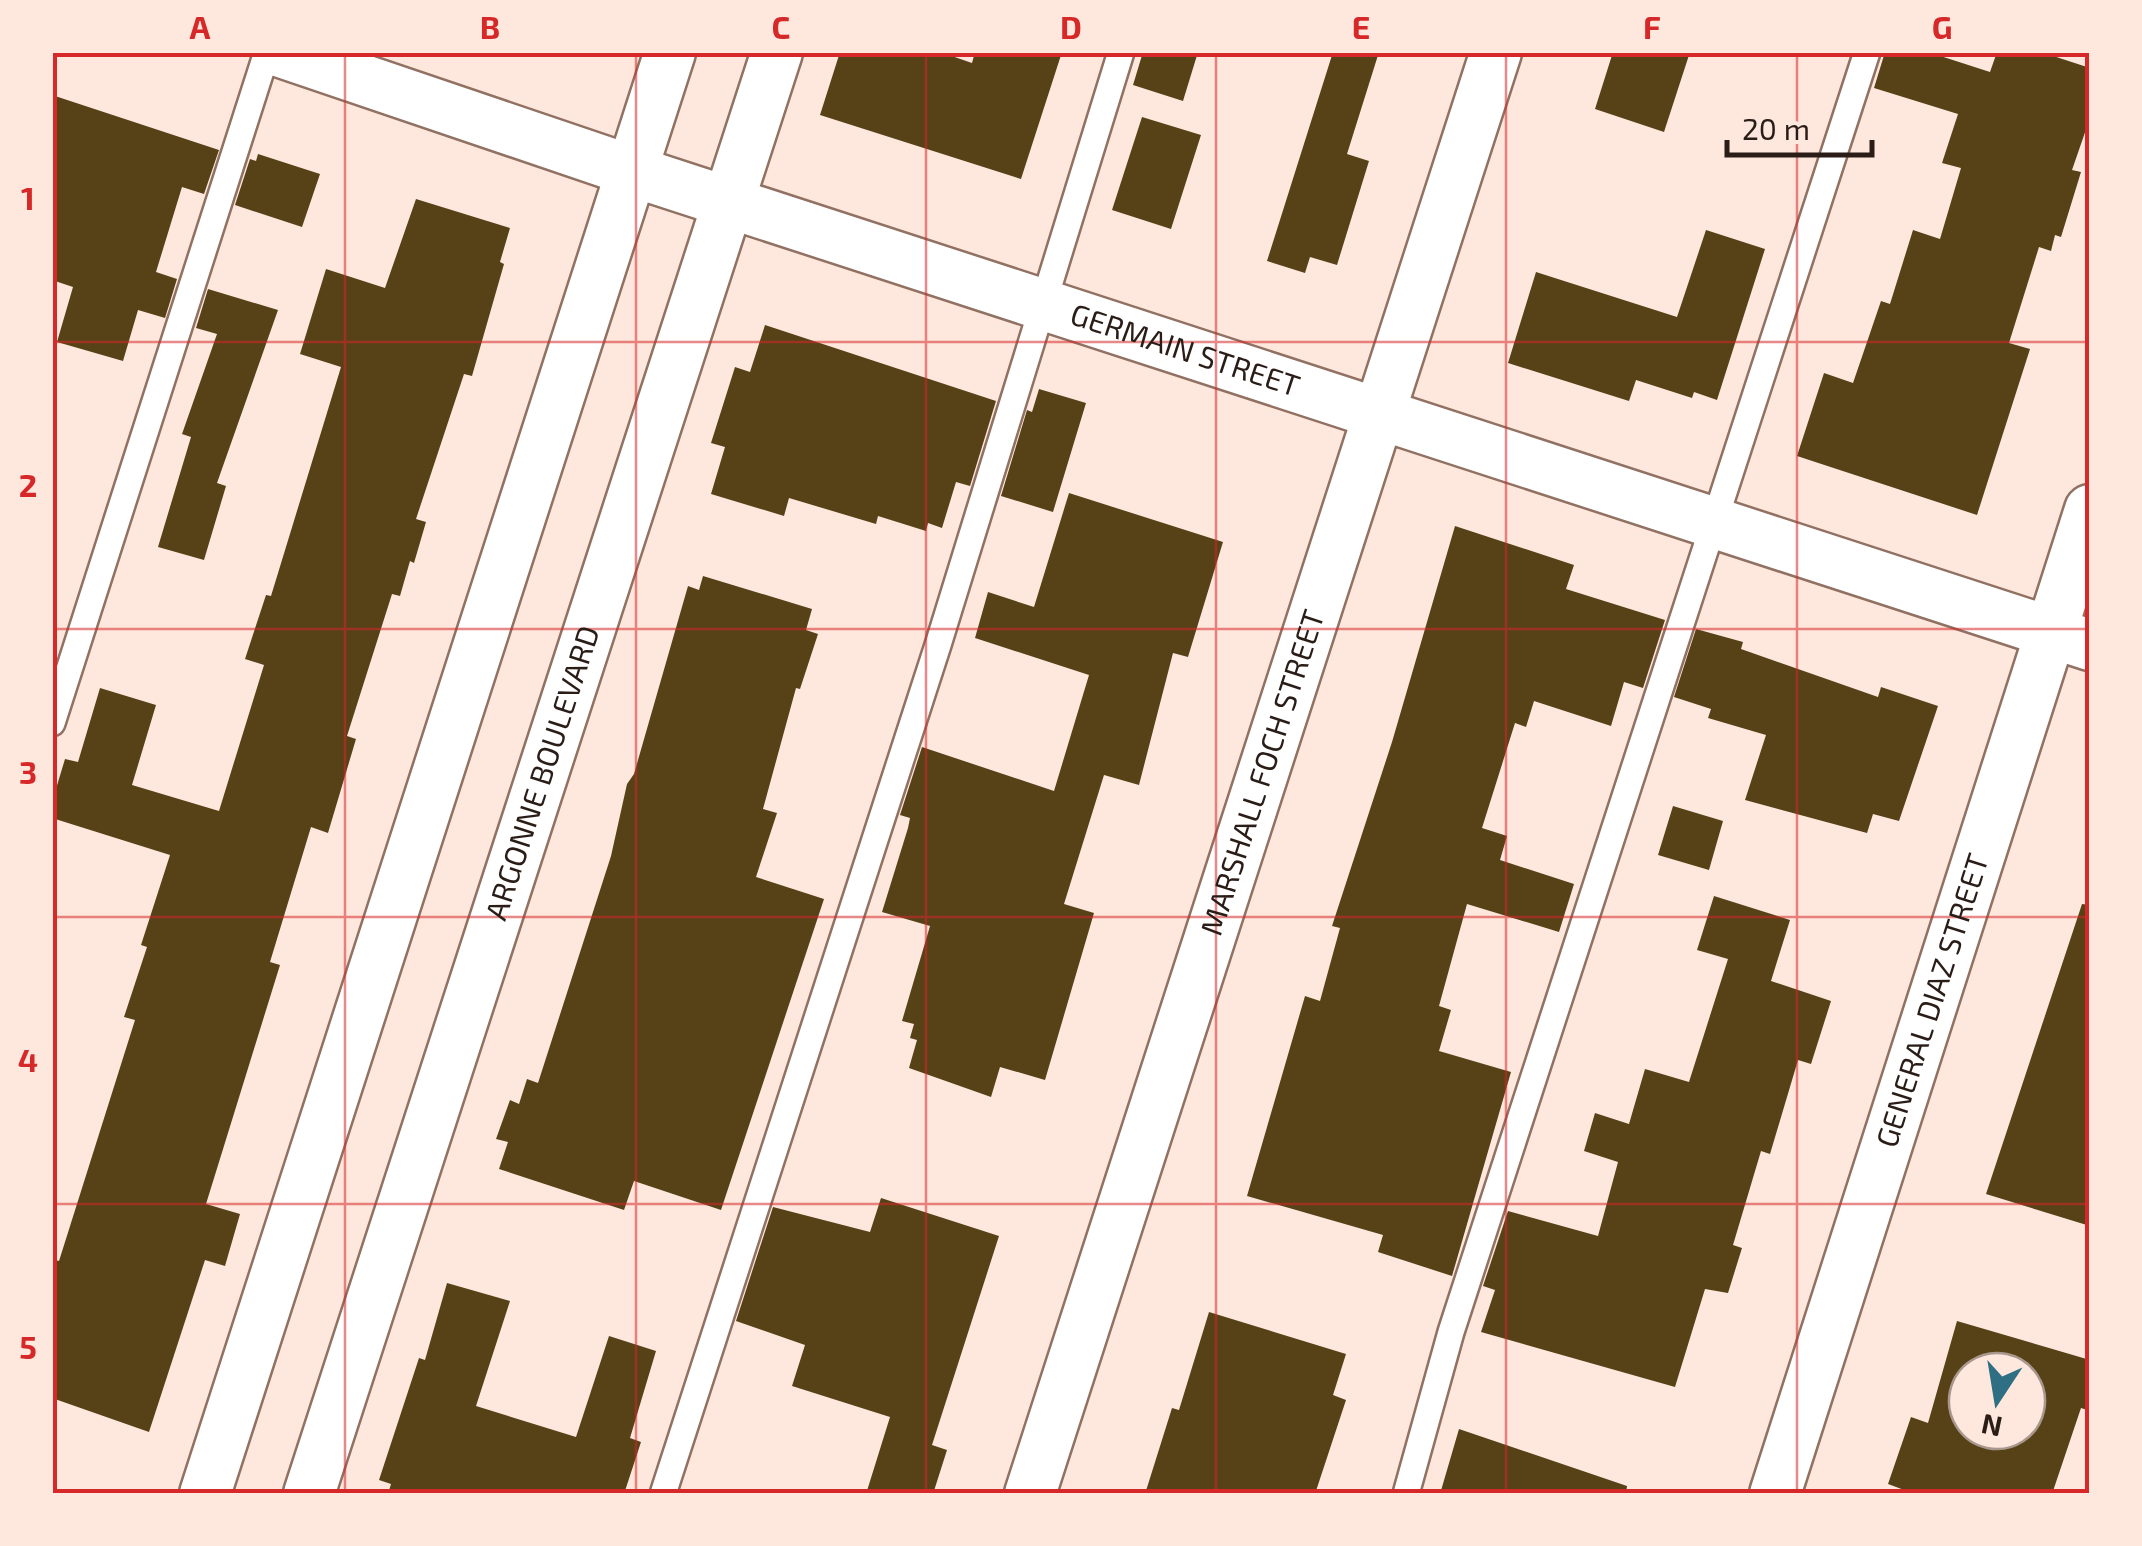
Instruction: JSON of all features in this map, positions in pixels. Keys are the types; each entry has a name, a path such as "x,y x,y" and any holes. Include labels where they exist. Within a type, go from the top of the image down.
{"street":[{"name":"GERMAIN STREET","path":"281,52 632,172 2070,639"},
{"path":"205,1494 670,52"},
{"name":"ARGONNE BOULEVARD","path":"309,1494 776,52"},
{"name":"MARSHALL FOCH STREET","path":"1030,1494 1496,52"},
{"name":"GENERAL DIAZ STREET","path":"1775,1494 2070,639 2090,510"}],"lane":[{"path":"52,722 267,52"},
{"path":"663,1494 938,645 1121,52"},
{"path":"1406,1494 1451,1332 1867,52"}],"building":[{"path":"840,52 940,52 972,63 975,52 1062,52 1021,179 820,115"},
{"path":"1143,52 1198,52 1183,101 1133,85"},
{"path":"1333,52 1379,52 1347,154 1369,161 1337,265 1310,257 1305,273 1267,261"},
{"path":"1613,52 1690,52 1664,132 1595,109"},
{"path":"1885,52 1928,52 1990,72 1997,52 2041,52 2090,68 2090,118 2072,170 2081,172 2061,237 2055,235 2051,251 2039,247 2009,343 2030,349 1977,515 1797,456 1824,373 1853,383 1881,301 1890,304 1913,230 1940,239 1961,168 1942,163 1958,114 1874,88"},
{"path":"52,95 219,150 204,194 182,187 156,272 177,279 165,318 138,310 123,361 57,342 73,287 52,280"},
{"path":"1142,117 1201,135 1171,229 1112,210"},
{"path":"258,154 320,174 302,227 235,205 250,159 256,161"},
{"path":"416,199 510,228 500,262 504,264 472,376 464,374 416,519 426,522 414,563 410,561 400,596 392,594 347,736 356,739 328,833 311,827 270,962 280,965 206,1204 240,1214 225,1266 205,1260 149,1432 52,1398 52,1259 59,1261 135,1020 124,1017 147,947 141,945 170,855 52,818 52,802 65,759 78,762 100,688 156,705 132,785 219,811 264,665 245,659 266,595 271,596 341,367 300,354 326,269 385,288"},
{"path":"1706,230 1765,249 1717,400 1694,392 1692,398 1636,380 1629,401 1508,363 1536,272 1677,317"},
{"path":"208,289 278,310 217,483 226,486 204,560 158,547 191,437 182,434 217,334 196,328"},
{"path":"765,325 996,401 970,486 956,482 942,528 928,523 926,531 878,516 876,524 789,498 784,516 711,494 725,447 711,443 735,367 750,372"},
{"path":"1039,389 1086,403 1053,512 1001,496 1027,410 1032,412"},
{"path":"1069,493 1223,542 1188,657 1173,653 1139,785 1104,775 1064,904 1094,913 1045,1080 1000,1067 991,1097 909,1068 917,1040 910,1038 914,1024 902,1021 930,926 882,912 908,828 910,818 900,815 922,747 1054,791 1089,675 975,638 988,592 1034,607"},
{"path":"1455,526 1574,565 1566,589 1665,620 1643,688 1624,682 1611,726 1534,701 1526,727 1515,723 1482,828 1507,836 1500,860 1574,884 1559,932 1467,904 1439,1006 1451,1010 1439,1051 1511,1072 1452,1276 1378,1252 1383,1235 1247,1196 1305,996 1320,1001 1340,928 1332,926 1392,742"},
{"path":"703,576 812,609 806,630 818,634 800,689 796,688 763,809 777,813 756,877 824,899 721,1210 634,1181 624,1210 499,1169 508,1142 496,1139 510,1100 519,1104 527,1079 538,1083 611,856 627,784 634,774 688,586 699,590"},
{"path":"1696,629 1743,642 1741,649 1878,697 1881,687 1938,706 1899,821 1873,814 1867,833 1745,800 1766,735 1708,718 1711,709 1674,697"},
{"path":"1673,806 1723,821 1709,870 1658,855"},
{"path":"1714,896 1790,920 1771,981 1831,1001 1811,1064 1798,1060 1770,1154 1761,1151 1733,1245 1742,1248 1728,1293 1705,1289 1675,1387 1481,1332 1495,1290 1483,1286 1508,1211 1598,1236 1618,1162 1584,1151 1595,1113 1629,1124 1645,1069 1689,1082 1728,959 1697,950"},
{"path":"2082,904 2090,905 2090,1226 1986,1194"},
{"path":"881,1198 999,1236 932,1445 947,1450 933,1494 866,1494 890,1417 792,1386 805,1345 736,1321 773,1207 870,1232"},
{"path":"447,1283 510,1301 476,1406 576,1437 609,1336 656,1351 630,1438 641,1442 624,1494 388,1494 391,1484 379,1480 419,1358 425,1360"},
{"path":"1209,1312 1346,1354 1333,1395 1346,1400 1315,1494 1145,1494 1172,1408 1179,1410"},
{"path":"1957,1321 2090,1360 2090,1411 2081,1408 2052,1494 1915,1494 1888,1484 1911,1417 1928,1423 1947,1356 1947,1451 2047,1451 2047,1351 1948,1351"},
{"path":"1459,1429 1627,1486 1626,1494 1440,1494"}]}
